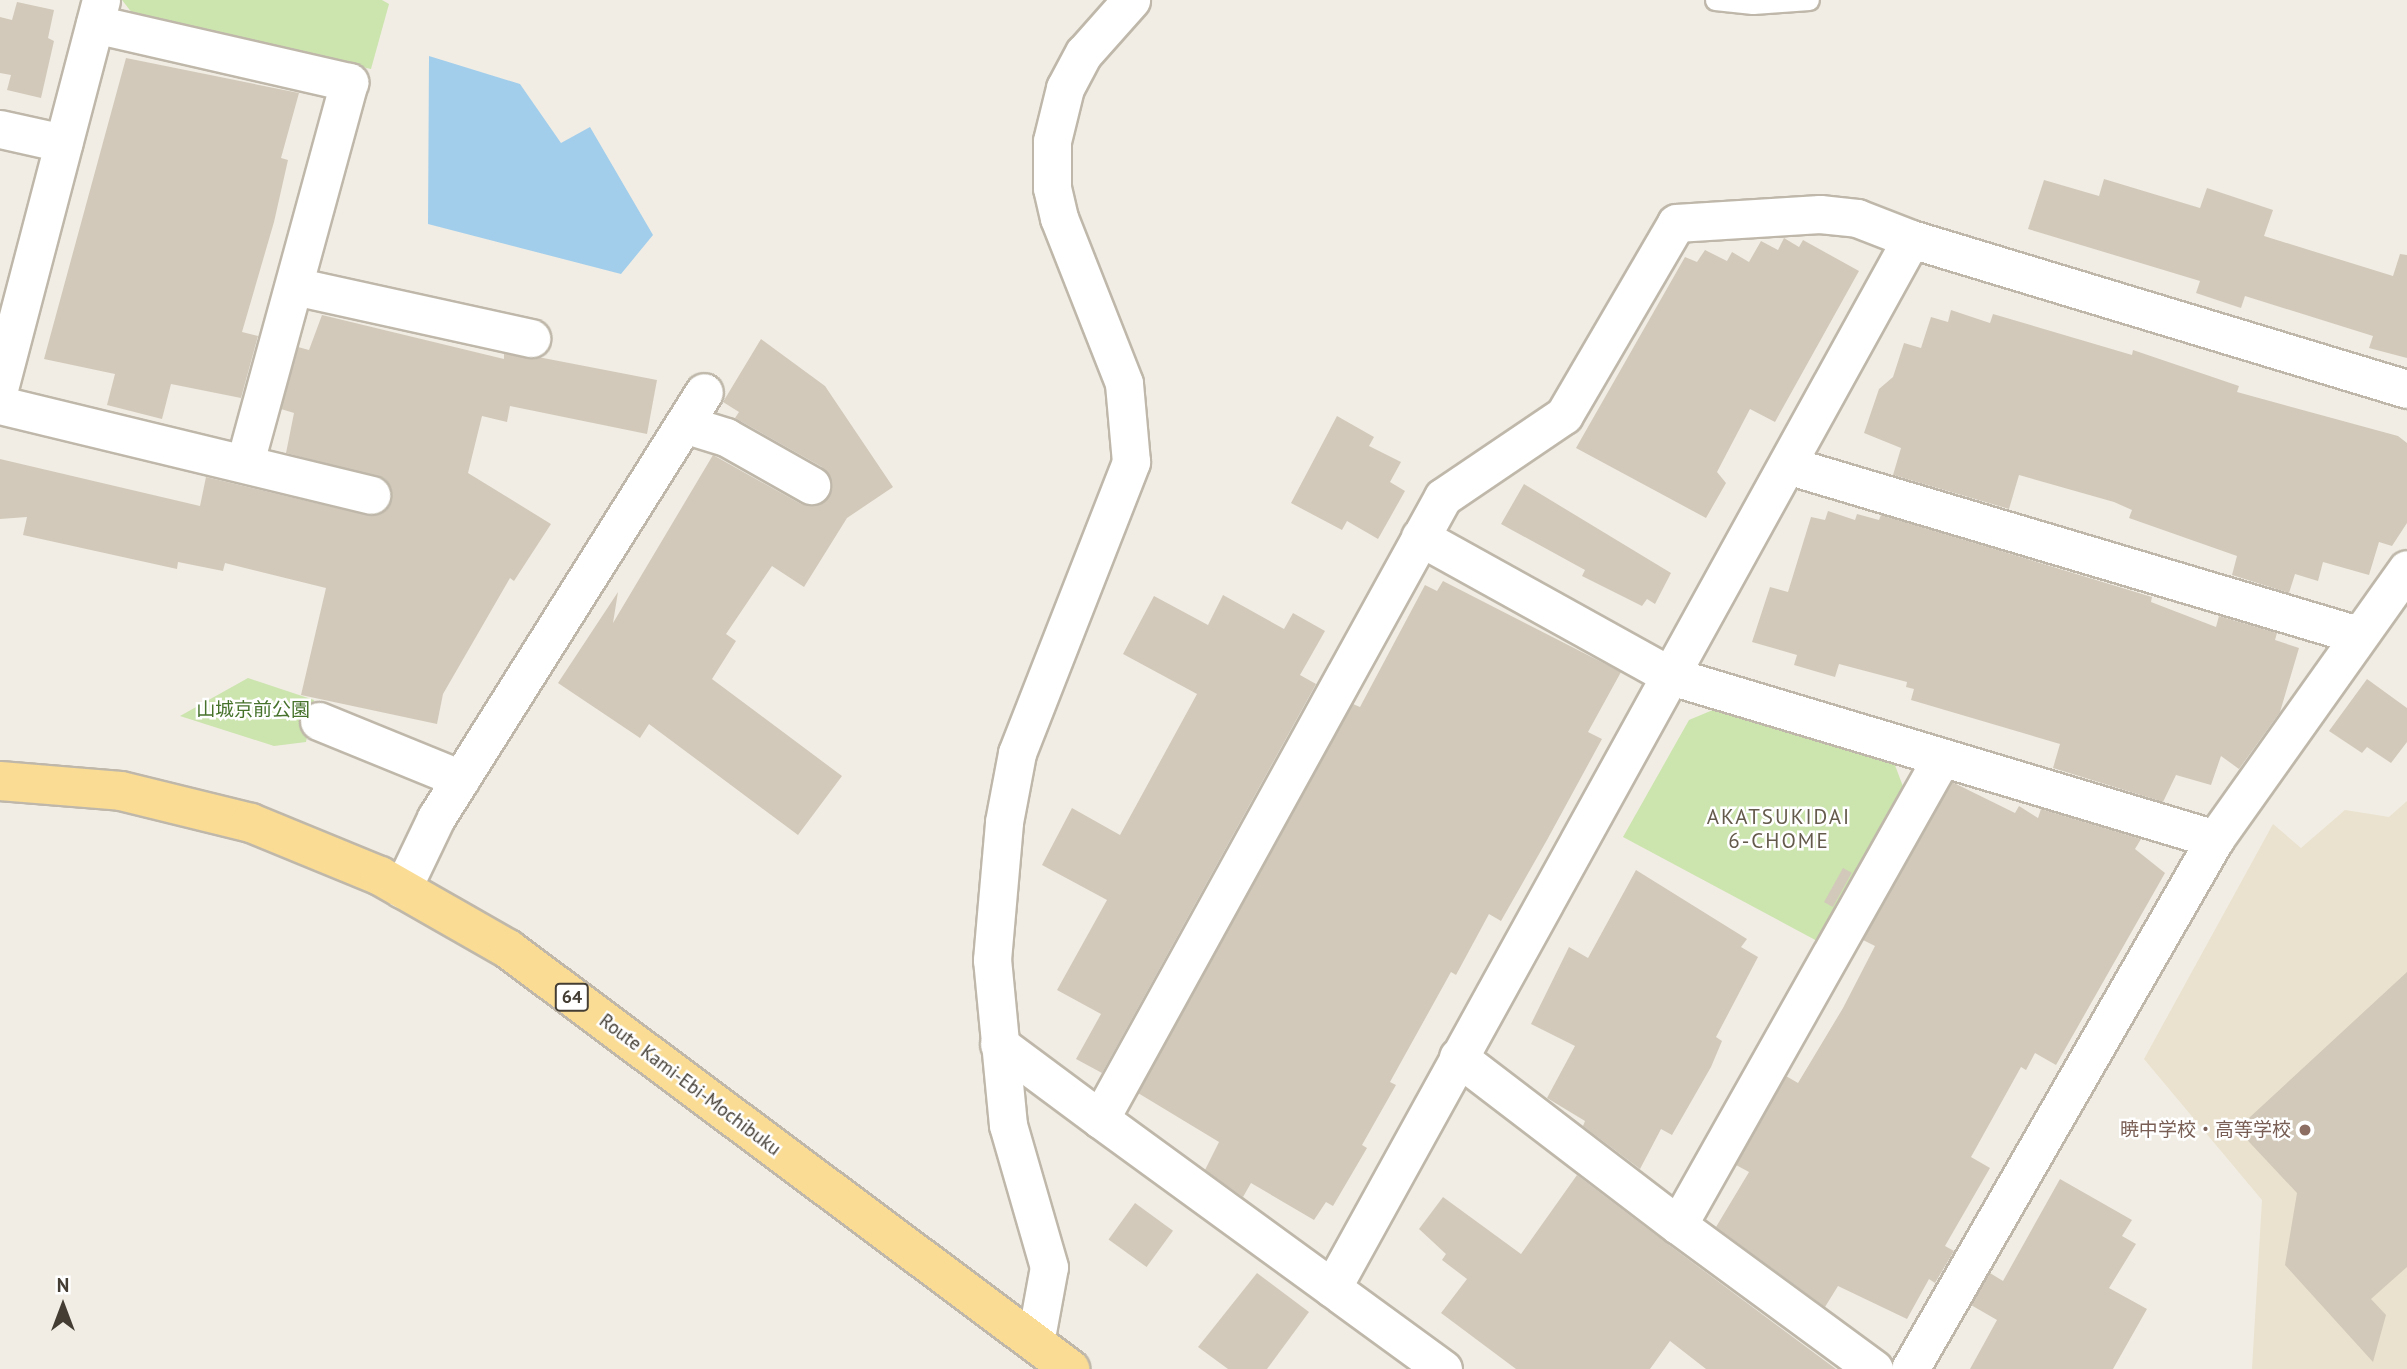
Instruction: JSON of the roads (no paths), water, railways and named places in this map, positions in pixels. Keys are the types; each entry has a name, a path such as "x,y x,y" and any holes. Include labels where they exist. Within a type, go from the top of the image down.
{"main road":[{"name":"Route Kami-Ebi-Mochibuku","path":"0,781 121,790 251,823 402,889 508,949 1070,1369"}],"street":[{"path":"1035,1343 1049,1267 1008,1125 992,960 1004,822 1017,753 1131,462 1124,383 1059,218 1052,188 1052,141 1065,88 1084,53 1131,0"},
{"path":"0,385 98,12 349,82 245,463"},
{"path":"0,129 63,143"},
{"path":"1100,1119 1443,497 1458,483 1564,415 1578,397 1676,223 1820,214 1857,218 1911,239 2407,388"},
{"path":"1332,1288 1911,239"},
{"path":"294,286 531,338"},
{"path":"402,889 420,846 704,392"},
{"path":"0,405 371,495"},
{"path":"684,424 726,437 811,485"},
{"path":"1787,465 2358,635"},
{"path":"1420,537 1671,676 2216,839"},
{"path":"1910,1369 2216,839 2407,569"},
{"path":"319,721 461,779"},
{"path":"1678,1225 1942,757"},
{"path":"999,1044 1443,1369"},
{"path":"1458,1058 1874,1369"}],"lane":[{"path":"1715,0 1753,4 1809,0"}],"water":[{"path":"429,56 520,84 561,143 590,127 653,235 621,274 428,224"}],"place":[{"name":"暁中学校・高等学校","path":"2305,1130"}],"district":[{"name":"AKATSUKIDAI 6-CHOME","path":"1779,829"}],"park label":[{"name":"山城京前公園","path":"253,710"}]}
